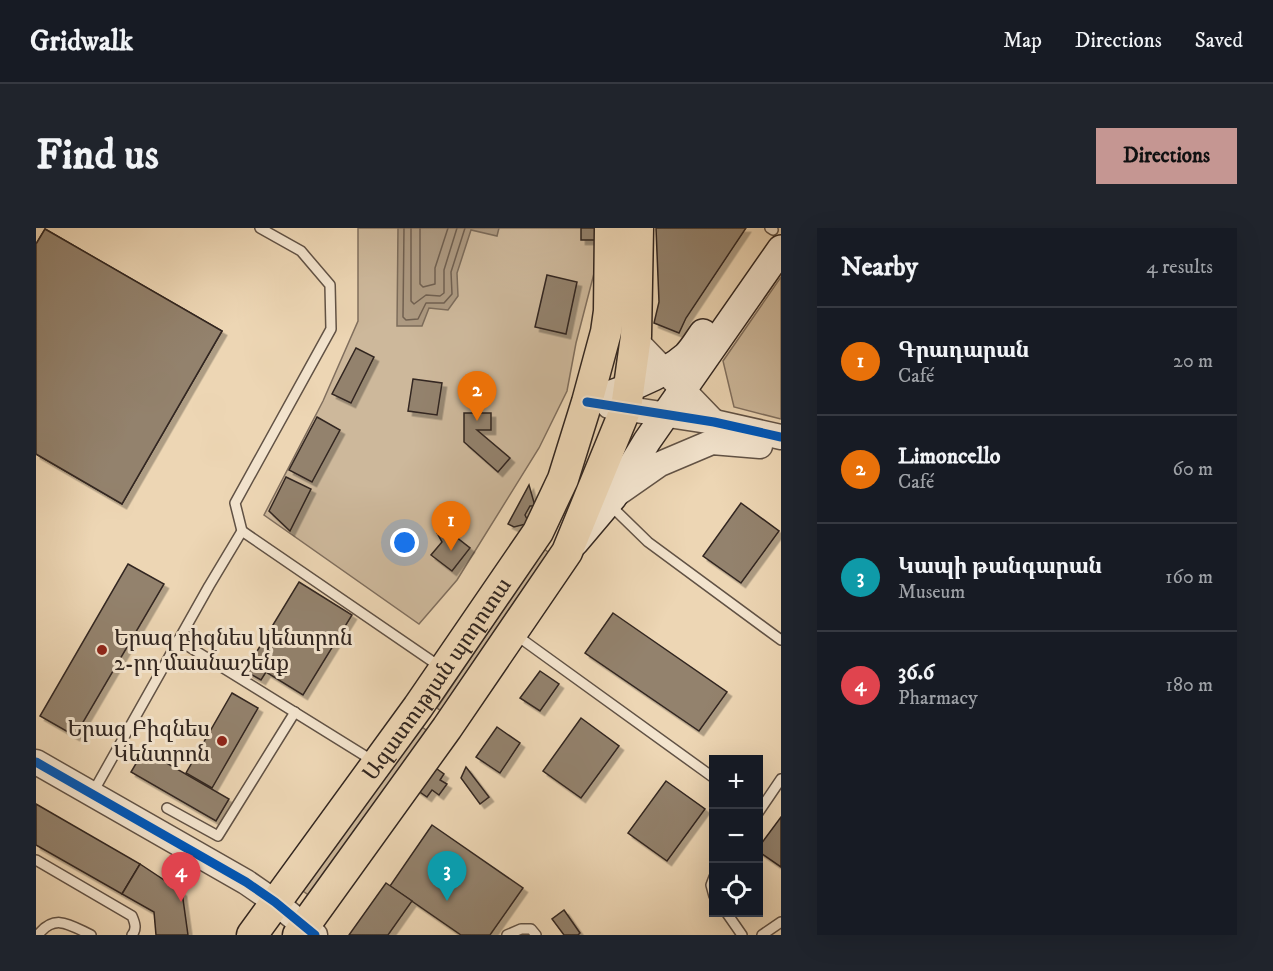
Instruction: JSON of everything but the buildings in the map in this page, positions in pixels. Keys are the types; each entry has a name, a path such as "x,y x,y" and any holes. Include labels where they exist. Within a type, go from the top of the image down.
{"main road":[{"name":"Ազատության պողոտա","path":"252,935 418,707 538,532 563,479 606,332 609,311 610,228"},
{"name":"Ազատության պողոտա","path":"305,932 567,552 627,398 636,341 638,228"},
{"path":"538,532 567,552 611,500 666,415 682,371 775,234"},
{"path":"636,341 656,354 674,357 682,371"},
{"path":"587,402 627,398 682,371"},
{"path":"418,707 447,728"}],"street":[{"path":"682,371 697,389 710,418"},
{"path":"627,398 666,415 710,418 781,437"},
{"path":"611,500 660,464 711,442 781,449"},
{"path":"36,762 89,798"},
{"path":"36,775 89,798 246,882 305,932"}],"lane":[{"path":"260,228 301,251 330,285 331,329 234,503 242,531 444,669"},
{"path":"611,500 648,542 781,640"},
{"path":"89,798 242,531"},
{"path":"513,633 709,774"},
{"path":"178,640 377,763"},
{"path":"167,808 219,836 296,712"},
{"path":"761,809 781,779"},
{"path":"36,860 132,916 135,923 134,934"},
{"path":"729,917 742,935"},
{"path":"38,935 46,925 56,921 91,935"},
{"path":"762,935 781,922"},
{"path":"507,935 521,929 531,929 536,935"}],"shaded area":[{"path":"358,228 598,228 598,258 576,343 567,391 539,448 457,580 419,624 264,515 323,401 358,321"},
{"path":"781,277 781,419 734,407 723,361"},
{"path":"544,549 551,554 444,713 437,708"},
{"path":"419,725 429,732 310,896 300,889"}],"water":[{"path":"398,228 499,228 497,236 471,230 457,273 458,296 448,310 429,308 422,326 397,326"}],"cycle path":[{"path":"587,402 714,422 781,437"},
{"path":"36,762 246,882 275,902 315,935"}],"place":[{"name":"Limoncello","path":"477,421"},
{"name":"Գրադարան","path":"451,551"},
{"name":"Երազ բիզնես կենտրոն 2-րդ մասնաշենք","path":"102,650"},
{"name":"Երազ Բիզնես Կենտրոն","path":"222,741"},
{"name":"Կապի թանգարան","path":"447,901"},
{"name":"36.6","path":"181,902"}]}
